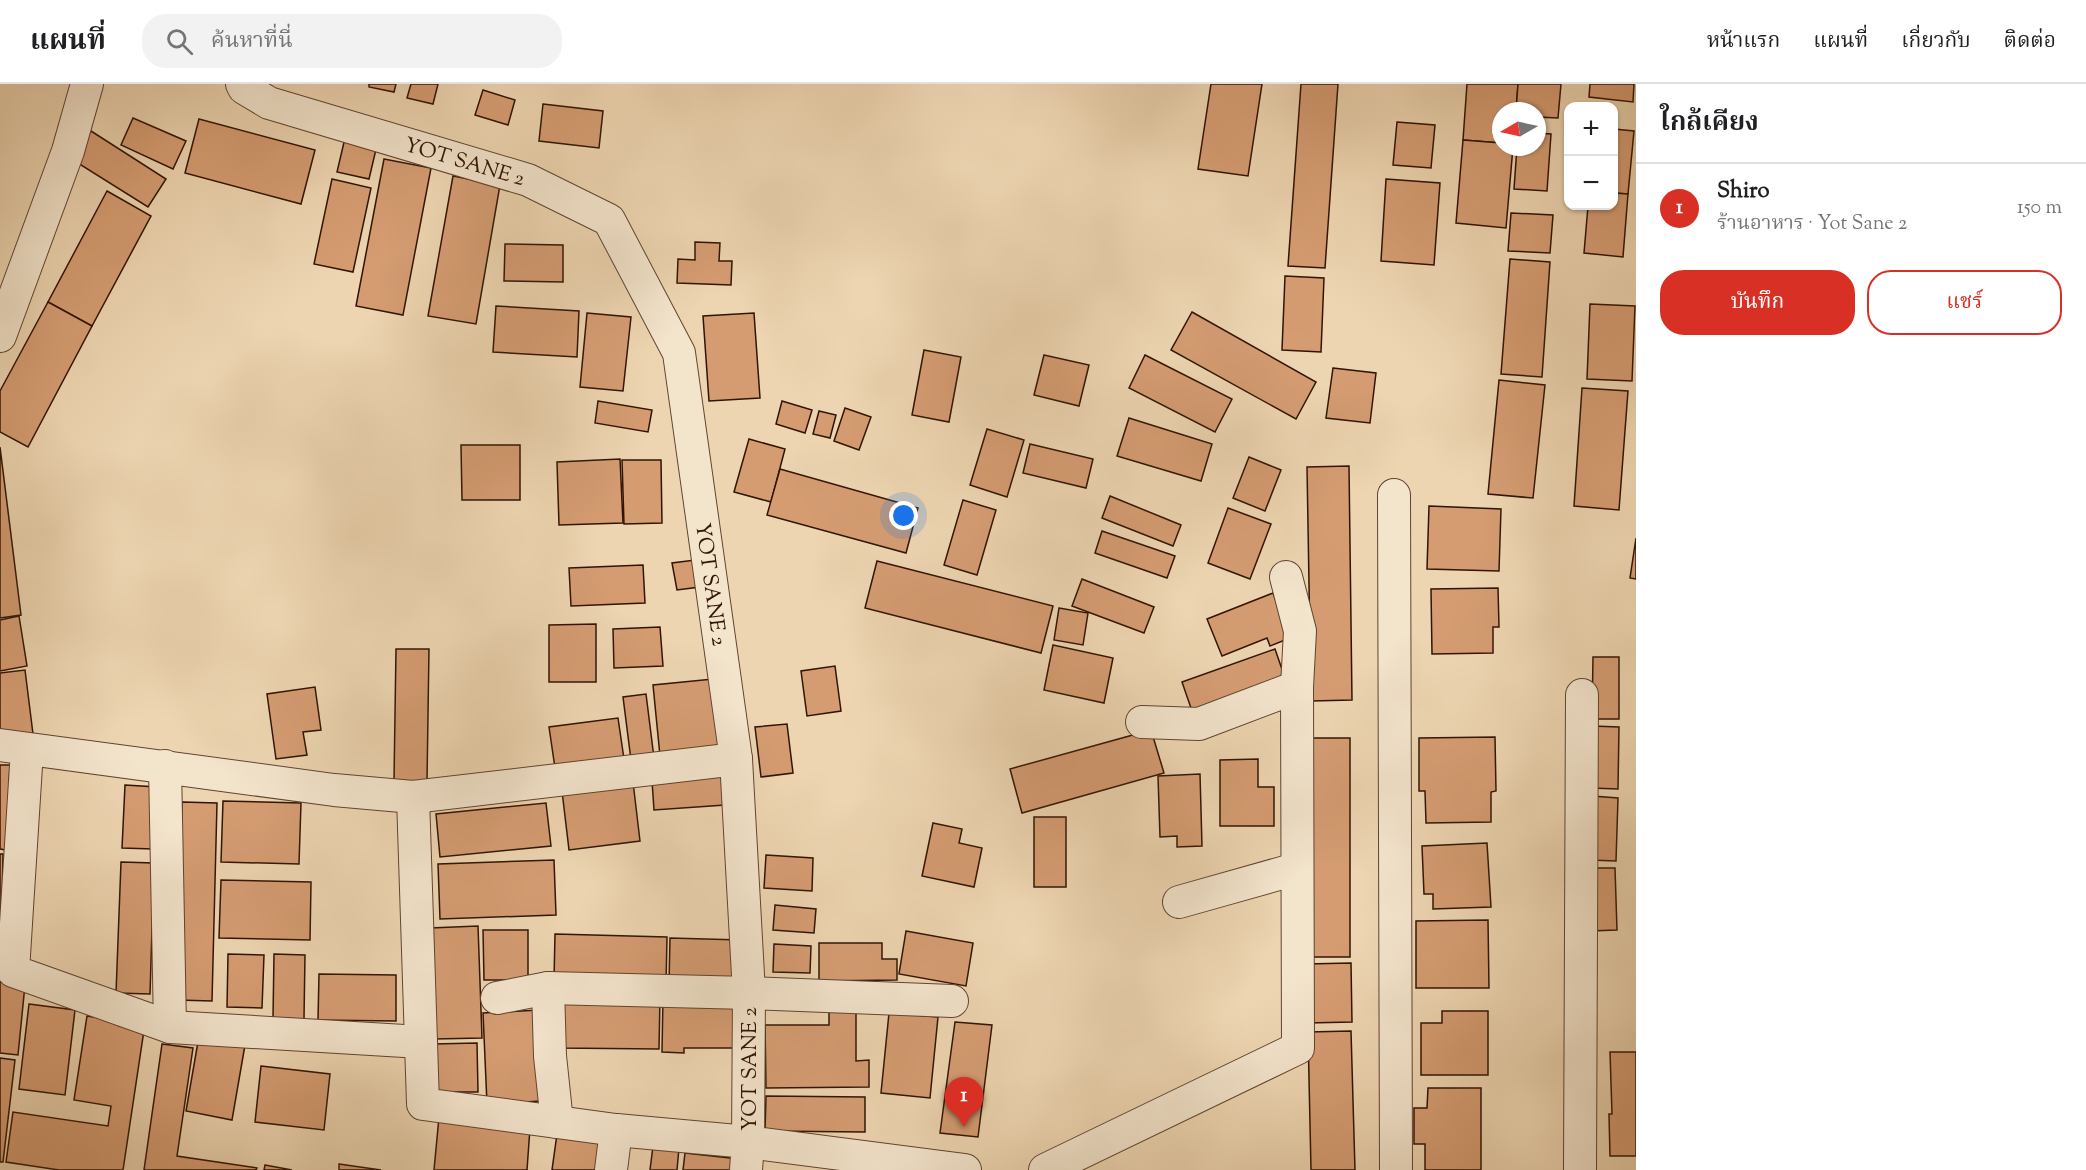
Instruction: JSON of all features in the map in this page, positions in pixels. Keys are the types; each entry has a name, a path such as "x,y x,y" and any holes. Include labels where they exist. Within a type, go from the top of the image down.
{"street":[{"path":"0,336 68,151 87,84"},
{"name":"YOT SANE 2","path":"242,84 244,88 270,103 528,180 609,220 679,353 736,759 749,993 747,1156 965,1170"},
{"path":"1394,495 1396,1170"},
{"path":"1046,1170 1298,1048 1296,869 1297,687 1300,631 1286,577"},
{"path":"1142,722 1198,724 1297,687"},
{"path":"1580,1170 1582,695"},
{"path":"421,1042 170,1027 13,971 14,747 334,790 413,797 736,759"},
{"path":"165,766 170,1027"},
{"path":"413,797 423,1104 616,1130 747,1156"},
{"path":"1179,902 1296,869"},
{"path":"548,988 550,1056 557,1122"},
{"path":"497,998 548,988 952,1001"},
{"path":"611,1170 616,1130"}],"building":[{"path":"369,84 396,84 394,92 369,87"},
{"path":"411,84 438,84 433,104 407,98"},
{"path":"1211,84 1262,84 1248,176 1198,169"},
{"path":"1301,84 1338,84 1325,268 1288,266"},
{"path":"1467,84 1518,84 1517,102 1492,102 1492,142 1463,140"},
{"path":"1518,84 1561,84 1558,118 1546,117 1546,102 1517,102"},
{"path":"1590,84 1634,84 1633,102 1589,97"},
{"path":"483,90 515,100 508,125 475,115"},
{"path":"543,104 603,111 599,148 539,141"},
{"path":"133,118 186,141 173,169 121,145"},
{"path":"199,119 315,150 301,204 185,173"},
{"path":"1397,122 1435,125 1431,168 1393,165"},
{"path":"1618,129 1634,131 1628,194 1618,193"},
{"path":"91,131 166,179 148,207 73,160"},
{"path":"1546,134 1551,134 1547,191 1514,189 1516,156 1546,156"},
{"path":"345,138 377,145 369,179 337,172"},
{"path":"1463,140 1492,142 1492,156 1512,156 1506,228 1456,223"},
{"path":"384,159 431,168 403,315 356,306"},
{"path":"453,176 500,185 476,324 428,316"},
{"path":"332,179 371,188 353,272 314,264"},
{"path":"1386,179 1440,183 1434,265 1381,261"},
{"path":"107,191 151,216 92,326 48,302"},
{"path":"1618,193 1628,194 1623,257 1584,253 1588,210 1618,210"},
{"path":"1511,213 1553,215 1550,253 1508,251"},
{"path":"695,242 720,243 719,261 732,261 731,285 677,283 678,259 695,260"},
{"path":"505,244 563,245 563,282 504,281"},
{"path":"1510,259 1550,262 1542,377 1501,374"},
{"path":"1285,276 1324,278 1321,352 1282,350"},
{"path":"48,302 92,326 28,447 0,432 0,391"},
{"path":"1590,304 1635,306 1632,381 1587,379"},
{"path":"496,306 579,311 577,357 493,352"},
{"path":"1192,312 1316,382 1296,419 1171,350"},
{"path":"587,313 631,317 623,391 580,387"},
{"path":"754,313 760,398 709,401 703,316"},
{"path":"924,350 961,357 949,422 912,415"},
{"path":"1044,355 1089,365 1079,406 1034,395"},
{"path":"1145,355 1232,399 1215,432 1129,388"},
{"path":"1333,368 1376,373 1370,423 1326,418"},
{"path":"1499,380 1545,385 1533,498 1488,494"},
{"path":"1582,388 1628,391 1619,510 1574,506"},
{"path":"598,401 652,410 648,432 595,423"},
{"path":"782,401 812,410 805,433 776,424"},
{"path":"845,408 871,417 859,450 834,441"},
{"path":"819,411 836,415 830,438 813,434"},
{"path":"1129,418 1212,444 1201,481 1117,456"},
{"path":"987,429 1024,440 1007,497 970,485"},
{"path":"749,439 785,449 771,502 734,492"},
{"path":"1030,444 1093,459 1086,488 1023,473"},
{"path":"461,445 520,445 520,500 462,500"},
{"path":"0,447 21,615 0,618"},
{"path":"1249,457 1281,470 1265,511 1233,498"},
{"path":"620,459 623,523 559,525 557,462"},
{"path":"622,460 661,460 662,523 624,524"},
{"path":"1349,466 1352,700 1311,701 1307,467"},
{"path":"780,469 918,508 906,553 767,515"},
{"path":"1110,496 1181,525 1173,546 1102,518"},
{"path":"963,500 996,510 977,575 944,565"},
{"path":"1429,506 1501,509 1499,571 1427,569"},
{"path":"1228,508 1271,524 1250,579 1208,563"},
{"path":"1102,531 1175,556 1167,578 1095,553"},
{"path":"1636,538 1636,579 1630,578"},
{"path":"695,560 700,587 677,590 672,563"},
{"path":"877,561 1053,606 1041,653 865,608"},
{"path":"643,565 645,603 571,606 569,568"},
{"path":"1082,579 1154,607 1144,633 1072,606"},
{"path":"1498,588 1499,627 1493,627 1493,653 1432,654 1431,589"},
{"path":"1273,593 1290,638 1270,646 1267,638 1222,656 1207,619"},
{"path":"1059,608 1088,613 1083,645 1054,640"},
{"path":"19,616 27,666 0,671 0,620"},
{"path":"596,624 596,682 549,682 549,625"},
{"path":"660,627 663,666 614,668 613,629"},
{"path":"1053,645 1113,658 1104,703 1044,690"},
{"path":"396,649 429,649 427,782 394,781"},
{"path":"1275,649 1285,678 1192,711 1182,682"},
{"path":"1593,657 1619,657 1619,719 1592,719"},
{"path":"835,666 841,711 807,716 801,671"},
{"path":"25,670 33,734 0,738 0,673"},
{"path":"713,679 720,750 660,756 653,685"},
{"path":"315,687 321,730 303,732 307,755 276,759 267,694"},
{"path":"646,694 654,758 631,760 623,697"},
{"path":"618,718 624,759 555,768 549,727"},
{"path":"787,724 793,773 761,777 755,727"},
{"path":"1592,726 1619,727 1618,789 1591,788"},
{"path":"1151,730 1164,773 1022,813 1010,769"},
{"path":"1495,737 1496,791 1491,792 1491,822 1426,823 1425,791 1419,791 1419,738"},
{"path":"1307,738 1350,738 1350,957 1307,957"},
{"path":"1258,759 1258,787 1274,787 1274,826 1220,826 1220,760"},
{"path":"0,765 10,765 6,850 0,849"},
{"path":"1200,774 1202,846 1177,847 1177,836 1160,837 1158,776"},
{"path":"723,775 725,805 654,810 652,781"},
{"path":"633,782 640,841 569,850 562,791"},
{"path":"125,785 157,787 153,849 122,848"},
{"path":"1592,796 1618,798 1616,861 1589,860"},
{"path":"223,801 301,803 299,864 221,862"},
{"path":"182,802 217,803 212,1001 177,1000"},
{"path":"546,803 551,846 440,857 436,814"},
{"path":"1034,817 1066,817 1066,887 1034,887"},
{"path":"933,823 962,829 959,843 982,848 974,887 922,876"},
{"path":"1487,843 1491,907 1433,909 1433,894 1424,894 1422,846"},
{"path":"0,854 3,854 1,969 0,969"},
{"path":"766,855 813,858 812,891 764,888"},
{"path":"554,860 556,915 440,919 438,864"},
{"path":"121,862 154,863 150,994 116,993"},
{"path":"1589,868 1615,868 1617,930 1590,931"},
{"path":"221,880 311,882 310,940 219,938"},
{"path":"775,905 816,909 814,933 773,930"},
{"path":"1488,920 1489,988 1416,988 1416,921"},
{"path":"478,926 482,1038 434,1039 430,928"},
{"path":"483,930 528,930 528,980 484,980"},
{"path":"906,931 973,943 966,986 899,974"},
{"path":"555,934 667,937 666,983 554,980"},
{"path":"670,938 741,940 740,986 669,985"},
{"path":"819,943 882,943 882,959 897,959 897,980 819,981"},
{"path":"774,944 811,946 810,973 773,972"},
{"path":"228,954 264,955 262,1008 227,1007"},
{"path":"274,954 305,955 304,1019 273,1018"},
{"path":"1351,963 1352,1022 1307,1023 1306,964"},
{"path":"319,974 396,975 396,1021 318,1020"},
{"path":"0,982 25,985 18,1055 0,1053"},
{"path":"558,997 660,998 659,1049 557,1048"},
{"path":"663,998 735,999 734,1048 684,1048 684,1053 662,1052"},
{"path":"29,1004 75,1010 65,1095 19,1089"},
{"path":"829,1006 856,1006 856,1061 869,1060 869,1087 766,1088 765,1025 829,1025"},
{"path":"539,1010 543,1101 487,1104 483,1013"},
{"path":"1442,1011 1488,1011 1488,1075 1421,1075 1421,1023 1442,1023"},
{"path":"889,1013 938,1017 930,1098 881,1093"},
{"path":"87,1016 119,1021 119,1026 144,1030 123,1170 59,1170 6,1162 13,1112 108,1126 111,1106 74,1100"},
{"path":"955,1022 992,1025 978,1137 940,1133"},
{"path":"1351,1031 1355,1170 1311,1170 1308,1032"},
{"path":"199,1036 245,1045 232,1120 186,1111"},
{"path":"477,1043 478,1092 434,1092 433,1044"},
{"path":"162,1044 193,1048 177,1156 257,1168 256,1170 144,1170"},
{"path":"1610,1052 1636,1052 1636,1156 1610,1156 1609,1114 1612,1114"},
{"path":"0,1058 15,1060 3,1162 0,1162"},
{"path":"261,1066 330,1074 324,1130 255,1122"},
{"path":"1428,1088 1481,1088 1481,1170 1425,1170 1425,1144 1414,1144 1414,1108 1427,1108"},
{"path":"766,1096 865,1097 865,1132 765,1131"},
{"path":"439,1117 530,1128 527,1170 434,1170"},
{"path":"557,1134 602,1139 598,1170 552,1170"},
{"path":"653,1146 679,1148 677,1170 650,1170"},
{"path":"685,1153 739,1159 738,1170 683,1170"},
{"path":"339,1164 381,1170 339,1170"},
{"path":"265,1165 292,1170 264,1170"}],"place":[{"name":"Shiro","path":"964,1127"}]}
